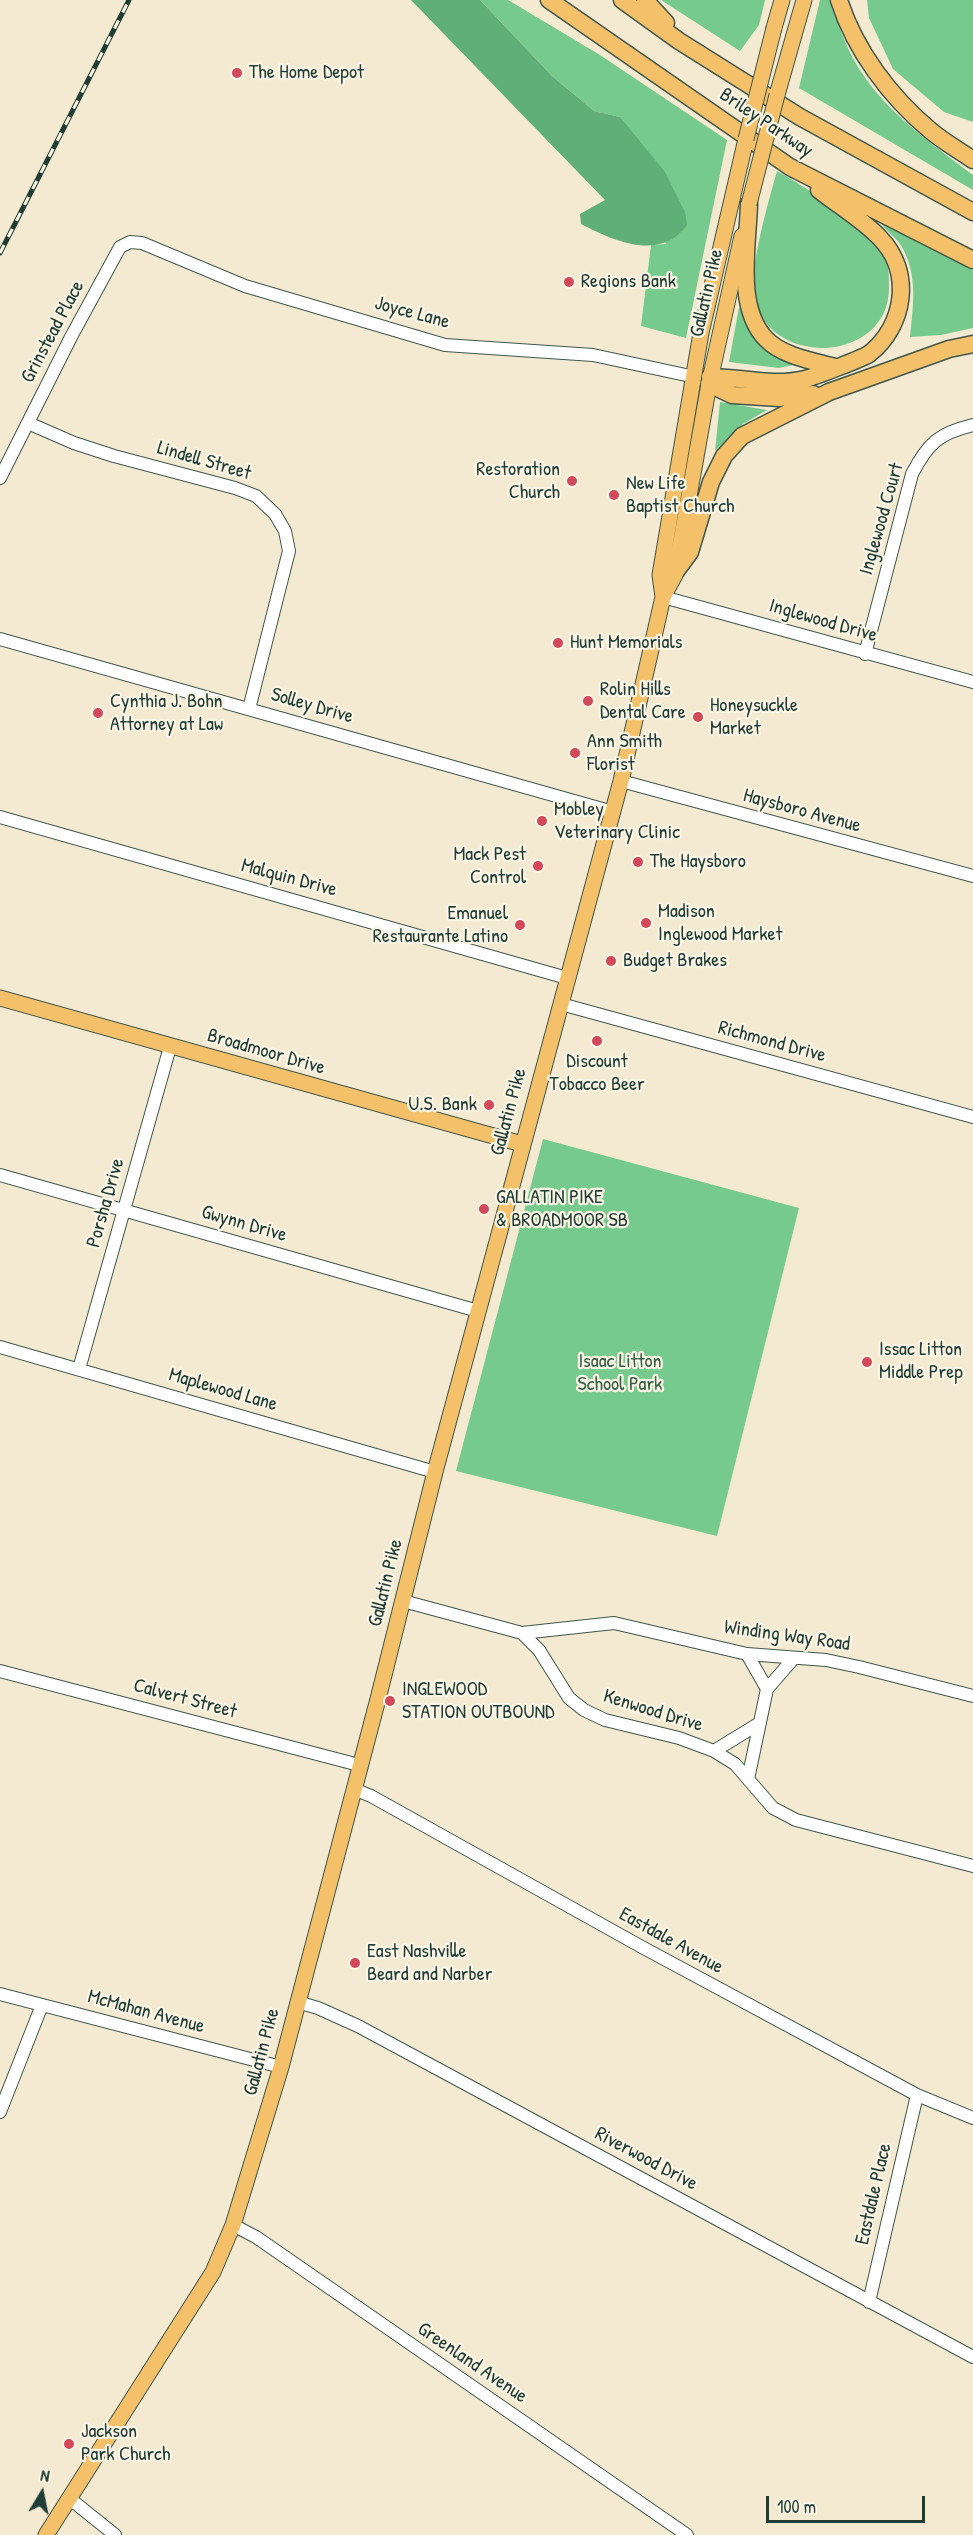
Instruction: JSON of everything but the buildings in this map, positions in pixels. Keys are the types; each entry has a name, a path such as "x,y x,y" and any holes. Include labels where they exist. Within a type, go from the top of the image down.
{"highway":[{"name":"Briley Parkway","path":"549,0 790,167 973,260"},
{"name":"Briley Parkway","path":"622,0 679,41 800,117 973,212"},
{"path":"645,0 663,18 679,41"},
{"path":"839,0 846,23 874,69 899,101 932,131 973,160"},
{"path":"705,379 782,382 806,379 868,355 890,332 902,299 899,267 881,239 790,167"},
{"path":"749,204 746,294 752,319 766,340 782,350 835,367"},
{"path":"676,571 690,552 711,482 724,456 742,436 829,392 949,350 973,344"},
{"path":"705,379 732,395 779,398 829,392"}],"main road":[{"name":"Gallatin Pike","path":"46,2535 213,2272 233,2225 281,2067 435,1472 613,812 663,597 676,571 705,379 701,333 731,198 782,0"},
{"name":"Gallatin Pike","path":"663,597 660,575 705,379 804,0"},
{"name":"Broadmoor Drive","path":"0,998 522,1144"}],"street":[{"name":"Joyce Lane","path":"130,242 142,243 245,286 445,345 593,356 705,379"},
{"name":"Grinstead Place","path":"0,478 120,247 130,242"},
{"name":"Lindell Street","path":"28,423 74,443 114,456 235,488 256,496 275,514 285,531 289,550 249,709"},
{"name":"Inglewood Court","path":"865,654 912,474 923,452 937,438 954,429 973,424"},
{"name":"Inglewood Drive","path":"663,597 973,682"},
{"name":"Solley Drive","path":"0,639 613,812"},
{"name":"Haysboro Avenue","path":"621,781 973,876"},
{"name":"Malquin Drive","path":"0,817 567,978"},
{"name":"Richmond Drive","path":"561,1004 973,1117"},
{"name":"Porsha Drive","path":"79,1370 170,1047"},
{"name":"Gwynn Drive","path":"0,1175 478,1311"},
{"name":"Maplewood Lane","path":"0,1347 435,1472"},
{"path":"403,1601 522,1633"},
{"name":"Winding Way Road","path":"522,1633 614,1623 747,1654 859,1667 973,1696"},
{"name":"Kenwood Drive","path":"522,1633 539,1650 569,1698 584,1710 605,1720 679,1738 714,1751 735,1764 773,1808 796,1820 973,1866"},
{"path":"747,1654 767,1689"},
{"path":"748,1779 767,1689 794,1658"},
{"name":"Calvert Street","path":"0,1671 359,1765"},
{"path":"714,1751 760,1723"},
{"name":"Eastdale Avenue","path":"354,1789 371,1796 640,1947 916,2096 973,2118"},
{"name":"McMahan Avenue","path":"0,1994 281,2067"},
{"name":"Riverwood Drive","path":"297,2002 318,2008 358,2026 973,2357"},
{"path":"0,2112 42,2005"},
{"name":"Eastdale Place","path":"869,2302 916,2096"},
{"name":"Greenland Avenue","path":"233,2225 256,2237 687,2535"},
{"path":"69,2498 115,2535"}],"green space":[{"path":"411,0 480,0 552,76 594,111 620,117 665,172 685,212 687,225 676,236 664,243 636,245 608,237 581,224 580,214 605,200"},
{"path":"480,0 508,0 600,55 727,140 686,338 641,326 651,245 666,244 620,117 594,111 552,76"},
{"path":"661,0 765,0 759,25 740,51"},
{"path":"820,0 832,0 841,31 867,81 884,101 925,139 973,175 973,190 799,88"},
{"path":"867,0 973,0 973,122 944,112 893,69 869,18"},
{"path":"777,171 821,198 853,222 879,248 886,260 889,287 884,312 870,331 850,343 827,348 803,346 781,336 764,320 754,296 754,268"},
{"path":"880,221 973,270 973,328 941,335 910,337 913,292 911,270 901,245"},
{"path":"739,307 755,337 793,365 779,368 729,362"},
{"path":"720,402 767,410 743,424 715,451"},
{"name":"Isaac Litton School Park","path":"543,1139 799,1208 717,1536 456,1471"}],"railway":[{"path":"0,253 129,0"}],"place":[{"name":"The Home Depot","path":"237,73"},
{"name":"Regions Bank","path":"569,282"},
{"name":"Restoration Church","path":"572,481"},
{"name":"New Life Baptist Church","path":"614,495"},
{"name":"Hunt Memorials","path":"558,643"},
{"name":"Rolin Hills Dental Care","path":"588,701"},
{"name":"Cynthia J. Bohn Attorney at Law","path":"98,713"},
{"name":"Honeysuckle Market","path":"698,717"},
{"name":"Ann Smith Florist","path":"575,753"},
{"name":"Mobley Veterinary Clinic","path":"542,821"},
{"name":"The Haysboro","path":"638,862"},
{"name":"Mack Pest Control","path":"538,866"},
{"name":"Madison Inglewood Market","path":"646,923"},
{"name":"Emanuel Restaurante Latino","path":"520,925"},
{"name":"Budget Brakes","path":"611,961"},
{"name":"Discount Tobacco Beer","path":"597,1041"},
{"name":"U.S. Bank","path":"489,1105"},
{"name":"GALLATIN PIKE & BROADMOOR SB","path":"484,1209"},
{"name":"Issac Litton Middle Prep","path":"867,1362"},
{"name":"INGLEWOOD STATION OUTBOUND","path":"390,1701"},
{"name":"East Nashville Beard and Narber","path":"355,1963"},
{"name":"Jackson Park Church","path":"69,2444"}]}
